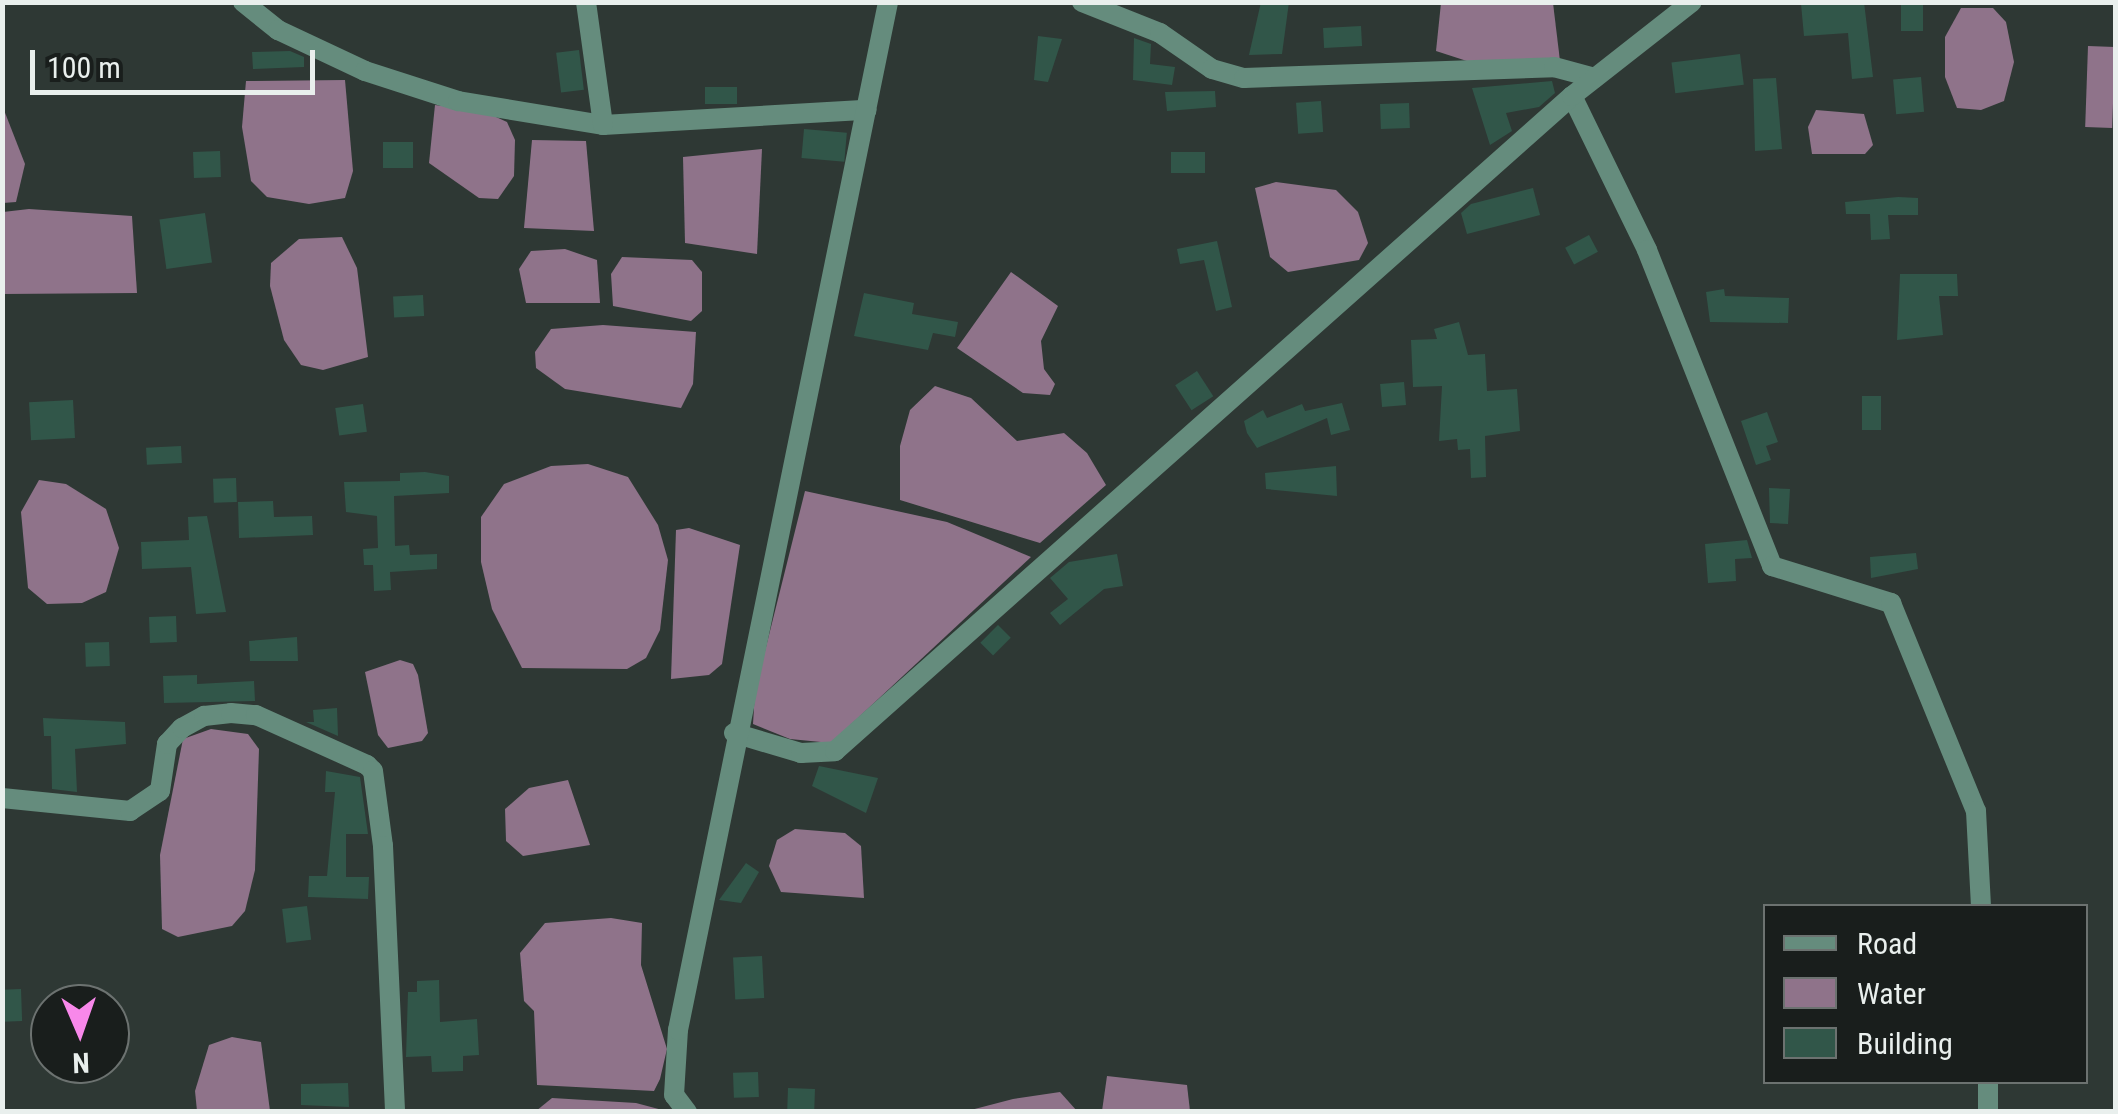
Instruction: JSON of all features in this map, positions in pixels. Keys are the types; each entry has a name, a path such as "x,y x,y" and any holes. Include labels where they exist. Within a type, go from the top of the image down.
{"street":[{"path":"243,2 278,30 364,71 458,102 603,125 867,110"},
{"path":"586,2 603,125"},
{"path":"687,1112 674,1096 678,1030 734,734 888,2"},
{"path":"1082,2 1160,33 1212,69 1244,78 1517,67 1595,78"},
{"path":"734,734 801,754 835,751 1572,96 1692,2"},
{"path":"1572,96 1647,250 1772,566 1890,603 1976,811 1981,904"},
{"path":"2,798 130,811 160,791 167,744 204,716 256,715 367,765 383,846 395,1112"},
{"path":"1988,1084 1988,1112"}],"water":[{"path":"1441,3 1553,3 1560,61 1473,63 1436,51"},
{"path":"1961,8 1993,8 2006,22 2014,62 2004,101 1981,110 1957,108 1945,77 1945,37"},
{"path":"2088,46 2115,47 2112,128 2085,127"},
{"path":"345,80 353,171 345,198 309,204 267,197 251,181 242,127 246,81"},
{"path":"2,105 25,164 16,202 3,203"},
{"path":"435,105 483,111 507,122 515,140 514,176 498,199 479,198 429,163"},
{"path":"1816,110 1864,114 1873,145 1865,154 1812,154 1808,127"},
{"path":"532,140 586,141 594,231 524,228"},
{"path":"762,149 757,254 685,243 683,157"},
{"path":"1276,182 1336,190 1358,212 1368,243 1359,260 1288,272 1270,257 1255,188"},
{"path":"29,209 132,216 137,293 3,294 3,212"},
{"path":"342,237 357,268 368,357 323,370 301,365 284,340 270,286 271,263 299,239"},
{"path":"565,249 597,260 600,303 526,303 519,269 531,251"},
{"path":"622,257 692,260 702,272 702,311 691,321 613,306 611,274"},
{"path":"1011,272 1058,306 1041,341 1044,369 1055,384 1050,395 1023,393 957,348"},
{"path":"603,325 696,332 693,384 681,408 565,389 536,368 535,352 551,329"},
{"path":"935,386 971,398 1017,441 1064,433 1087,453 1106,485 1040,543 900,500 900,446 910,410"},
{"path":"588,464 628,477 658,525 668,560 660,630 646,658 627,669 522,668 492,609 481,562 481,517 504,484 551,466"},
{"path":"39,480 66,484 106,509 119,548 106,592 82,603 47,604 28,588 21,512"},
{"path":"805,491 947,522 1031,557 831,743 790,739 753,724 755,691"},
{"path":"689,528 740,545 722,664 709,675 671,679 676,530"},
{"path":"400,660 413,664 418,675 428,733 422,741 388,748 378,735 365,672"},
{"path":"211,729 248,734 259,749 255,870 245,911 232,926 178,937 162,929 160,855 183,739"},
{"path":"568,780 590,845 523,856 506,841 505,809 529,788"},
{"path":"795,829 845,833 861,846 864,898 781,892 769,866 777,840"},
{"path":"611,918 642,923 641,965 667,1049 660,1079 654,1091 537,1085 534,1011 524,1001 520,953 545,923"},
{"path":"232,1037 261,1042 270,1111 197,1111 195,1091 209,1045"},
{"path":"1107,1076 1187,1085 1190,1111 1102,1111"},
{"path":"1060,1092 1077,1111 967,1111 1013,1099"},
{"path":"552,1098 636,1103 666,1111 536,1111"}],"building":[{"path":"1261,2 1289,2 1282,54 1249,55"},
{"path":"1864,2 1873,77 1852,79 1848,33 1804,36 1801,4"},
{"path":"1901,2 1923,2 1923,31 1901,31"},
{"path":"1361,26 1362,46 1324,48 1323,28"},
{"path":"1038,36 1062,39 1048,82 1034,80"},
{"path":"1134,38 1151,44 1150,64 1175,67 1172,85 1133,80"},
{"path":"579,50 584,90 561,93 556,53"},
{"path":"290,51 304,57 304,67 253,69 252,52"},
{"path":"1740,54 1744,85 1675,93 1672,62"},
{"path":"1921,77 1924,112 1896,114 1893,79"},
{"path":"1776,78 1782,149 1755,151 1753,79"},
{"path":"1552,81 1555,93 1539,107 1506,113 1512,131 1490,145 1472,88"},
{"path":"705,87 737,87 737,104 705,104"},
{"path":"1215,91 1216,107 1167,111 1165,92"},
{"path":"1321,101 1323,132 1298,134 1296,103"},
{"path":"1409,103 1410,128 1381,129 1380,104"},
{"path":"804,129 847,133 844,162 801,158"},
{"path":"383,142 413,142 413,168 383,168"},
{"path":"220,151 221,177 194,178 193,152"},
{"path":"1171,152 1205,152 1205,173 1171,173"},
{"path":"1533,188 1540,215 1467,234 1461,213 1471,204"},
{"path":"1918,198 1918,215 1888,215 1890,239 1871,240 1870,214 1846,214 1845,202"},
{"path":"205,213 212,263 166,269 159,219"},
{"path":"1589,235 1598,252 1574,264 1565,248"},
{"path":"1217,241 1232,307 1216,311 1204,260 1180,264 1177,249"},
{"path":"1900,274 1957,274 1958,296 1939,296 1943,335 1897,340"},
{"path":"1724,289 1725,296 1789,298 1788,323 1710,322 1706,292"},
{"path":"864,293 914,303 912,314 958,322 955,337 933,333 928,350 854,336"},
{"path":"423,295 424,316 394,318 393,297"},
{"path":"1459,322 1468,355 1485,354 1487,391 1517,389 1520,431 1485,436 1486,477 1471,478 1470,449 1458,450 1457,439 1439,441 1442,386 1413,387 1411,340 1437,339 1434,329"},
{"path":"1197,371 1213,396 1192,410 1175,385"},
{"path":"1404,382 1406,405 1382,407 1380,384"},
{"path":"1862,396 1881,396 1881,430 1862,430"},
{"path":"73,400 75,438 31,440 29,402"},
{"path":"1342,403 1350,430 1331,435 1327,418 1257,448 1244,421 1263,410 1267,418 1302,404 1305,411"},
{"path":"363,404 367,432 339,436 335,408"},
{"path":"1767,412 1778,442 1766,446 1771,460 1756,465 1741,421"},
{"path":"181,446 182,463 147,465 146,448"},
{"path":"1336,466 1337,496 1266,489 1265,473"},
{"path":"400,473 449,476 449,493 394,496 395,546 409,545 410,555 437,554 437,569 390,572 391,590 374,591 373,565 364,565 363,549 378,548 377,516 346,512 344,482 400,481"},
{"path":"236,478 237,502 214,503 213,479"},
{"path":"1769,488 1790,489 1788,524 1770,523"},
{"path":"273,501 274,517 312,516 313,535 239,538 238,502"},
{"path":"207,516 226,612 196,614 191,567 142,569 141,542 189,540 188,517"},
{"path":"1747,540 1752,558 1735,559 1736,581 1708,583 1705,544"},
{"path":"1916,553 1918,569 1871,578 1870,557"},
{"path":"1117,554 1123,586 1104,589 1060,625 1050,613 1068,599 1050,578 1069,562"},
{"path":"176,616 177,642 150,643 149,617"},
{"path":"998,625 1011,638 993,655 980,643"},
{"path":"297,637 298,661 250,661 249,641"},
{"path":"109,642 110,666 86,667 85,643"},
{"path":"197,675 197,684 254,681 255,701 164,703 163,676"},
{"path":"337,708 338,736 306,722 314,722 313,710"},
{"path":"43,718 125,722 126,744 75,749 77,792 52,789 51,736 44,736"},
{"path":"819,766 878,778 866,813 812,786"},
{"path":"326,771 360,777 368,834 346,834 346,877 369,877 368,899 308,897 309,876 327,876 335,792 325,792"},
{"path":"746,863 759,872 741,903 719,900"},
{"path":"307,906 311,940 286,943 282,909"},
{"path":"762,956 764,998 735,999 733,958"},
{"path":"439,980 440,1022 477,1019 479,1055 463,1056 463,1071 432,1072 431,1056 406,1057 408,992 417,992 417,981"},
{"path":"21,989 22,1021 3,1022 2,990"},
{"path":"758,1072 759,1097 734,1098 733,1073"},
{"path":"348,1083 349,1107 301,1105 301,1084"},
{"path":"788,1088 815,1089 814,1112 787,1112"}]}
